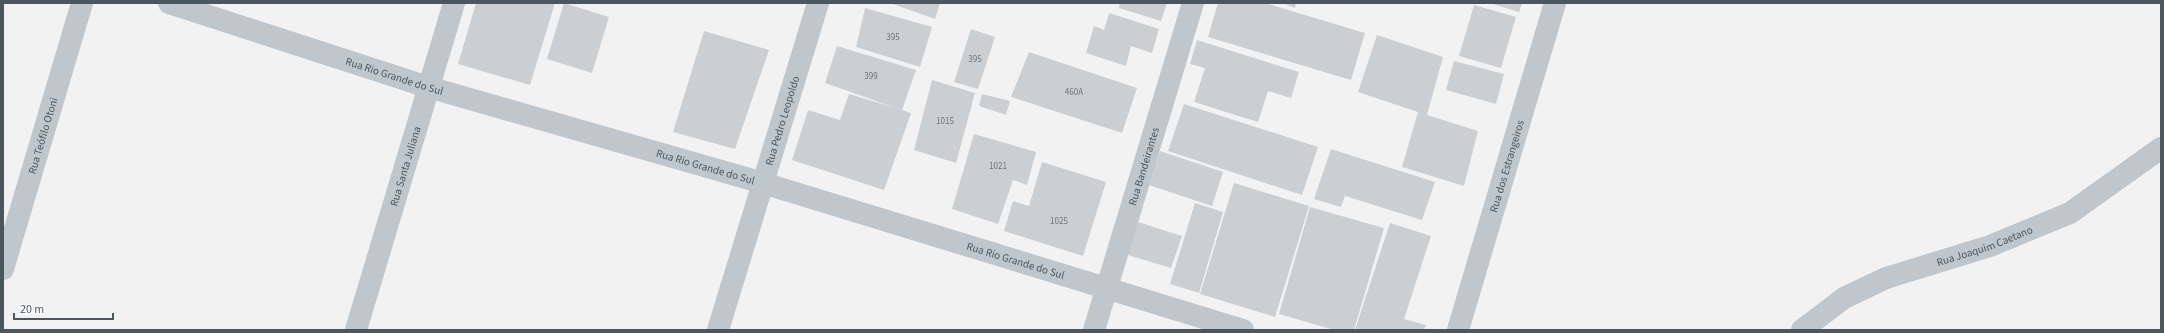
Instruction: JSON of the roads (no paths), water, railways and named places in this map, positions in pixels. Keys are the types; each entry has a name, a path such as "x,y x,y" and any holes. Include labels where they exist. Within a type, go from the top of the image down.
{"street":[{"name":"Rua Teófilo Otoni","path":"3,269 82,3"},
{"name":"Rua Rio Grande do Sul","path":"169,3 428,87 763,183 1243,330"},
{"name":"Rua Santa Juliana","path":"356,330 454,3"},
{"name":"Rua Pedro Leopoldo","path":"718,330 818,3"},
{"name":"Rua Bandeirantes","path":"1094,330 1193,3"},
{"name":"Rua dos Estrangeiros","path":"1458,330 1555,3"},
{"name":"Rua Joaquim Caetano","path":"1802,330 1844,298 1886,278 1990,246 2070,213 2161,148"}]}
